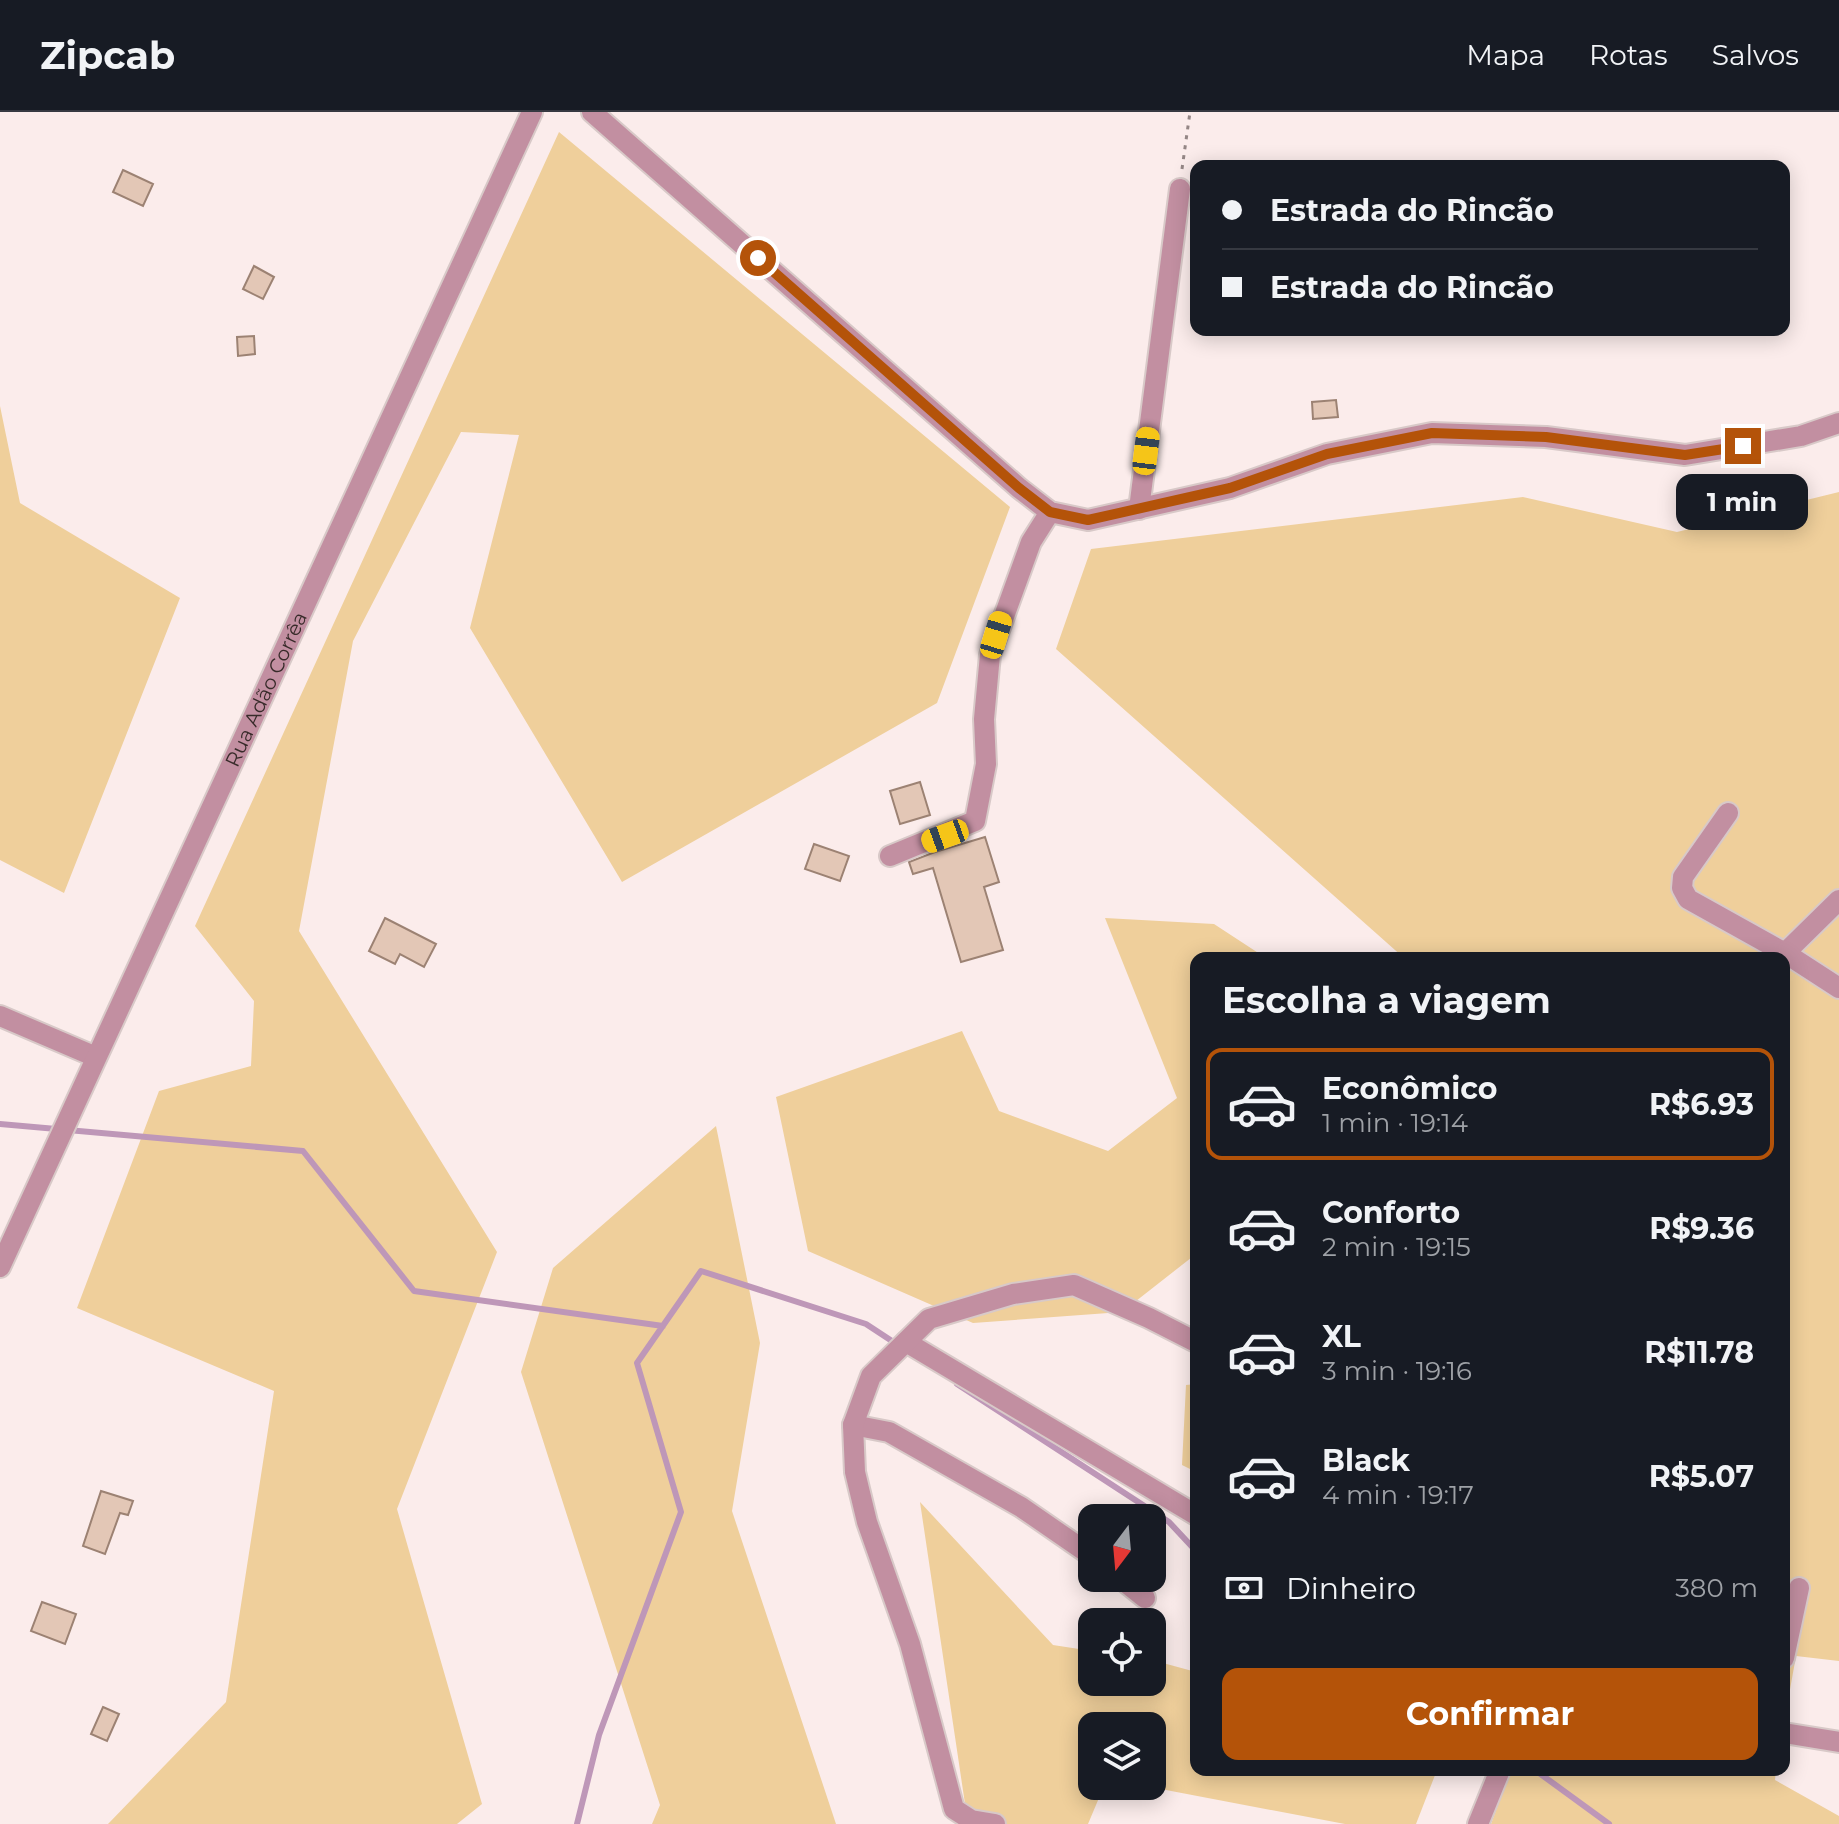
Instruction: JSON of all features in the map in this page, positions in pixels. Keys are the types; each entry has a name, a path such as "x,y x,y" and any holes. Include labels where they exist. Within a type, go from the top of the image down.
{"street":[{"name":"Rua Adão Corrêa","path":"0,1267 532,112"},
{"path":"592,112 1050,512 1088,520 1230,488 1327,454 1432,433 1546,437 1685,455 1801,436 1839,423"},
{"path":"1139,509 1180,189"},
{"path":"890,856 975,821 986,764 984,719 990,655 1031,542 1050,512"},
{"path":"1728,813 1683,877 1682,888 1688,899 1783,952"},
{"path":"1786,952 1839,900"},
{"path":"1790,956 1839,988"},
{"path":"0,1016 96,1057"},
{"path":"995,1824 971,1820 954,1809 910,1644 867,1522 855,1472 853,1425 871,1376 929,1319 1013,1294 1074,1285 1190,1339"},
{"path":"906,1342 1190,1511"},
{"path":"853,1425 889,1432 1021,1507 1078,1546"},
{"path":"1790,1630 1799,1588"},
{"path":"1138,1592 1145,1598"},
{"path":"1790,1734 1839,1742"},
{"path":"1478,1824 1496,1776"}],"path":[{"path":"1180,189 1190,112"}],"shaded area":[{"path":"559,132 1010,507 937,703 622,882 470,628 519,435 461,432 353,641 299,931 497,1252 397,1509 482,1804 457,1824 108,1824 226,1702 274,1391 77,1308 159,1091 251,1066 254,1001 195,926"},
{"path":"0,406 20,503 180,598 64,893 0,860"},
{"path":"1839,492 1839,1661 1796,1656 1790,1690 1790,952 1397,952 1056,649 1091,549 1523,497 1677,532"},
{"path":"1105,918 1214,924 1257,952 1190,952 1190,1259 1122,1312 973,1323 808,1251 776,1097 962,1031 999,1111 1108,1151 1177,1098"},
{"path":"716,1126 760,1343 732,1511 836,1824 652,1824 660,1805 521,1372 553,1268"},
{"path":"1186,1385 1190,1385 1190,1469 1182,1465"},
{"path":"920,1502 1053,1645 1078,1649 1078,1696 1166,1696 1166,1664 1190,1670 1190,1776 1435,1776 1416,1824 1345,1824 1166,1790 1166,1712 1078,1712 1078,1800 1098,1800 1088,1824 968,1824"},
{"path":"1509,1776 1775,1776 1775,1780 1839,1816 1839,1824 1491,1824"}],"building":[{"path":"123,170 153,184 143,206 113,192"},
{"path":"254,266 274,277 263,299 243,289"},
{"path":"254,336 255,354 238,356 237,337"},
{"path":"1336,400 1338,417 1313,419 1312,402"},
{"path":"920,782 930,815 900,824 890,791"},
{"path":"985,837 999,882 984,887 1003,950 961,962 933,868 913,874 909,862"},
{"path":"814,844 849,856 840,881 805,869"},
{"path":"385,918 436,944 424,967 400,954 395,964 369,951"},
{"path":"101,1491 133,1501 128,1515 120,1513 105,1554 83,1546"},
{"path":"42,1602 76,1614 65,1644 31,1631"},
{"path":"103,1707 119,1714 107,1741 91,1734"}],"waterway":[{"path":"0,1124 303,1151 414,1291 663,1326"},
{"path":"577,1824 599,1735 681,1512 637,1363 701,1271 866,1324 898,1345"},
{"path":"957,1384 1169,1522 1190,1545"},
{"path":"1543,1776 1609,1824"}],"route":[{"path":"758,258 1019,488 1050,512 1088,520 1230,488 1327,454 1432,433 1546,437 1685,455 1743,446"}]}
